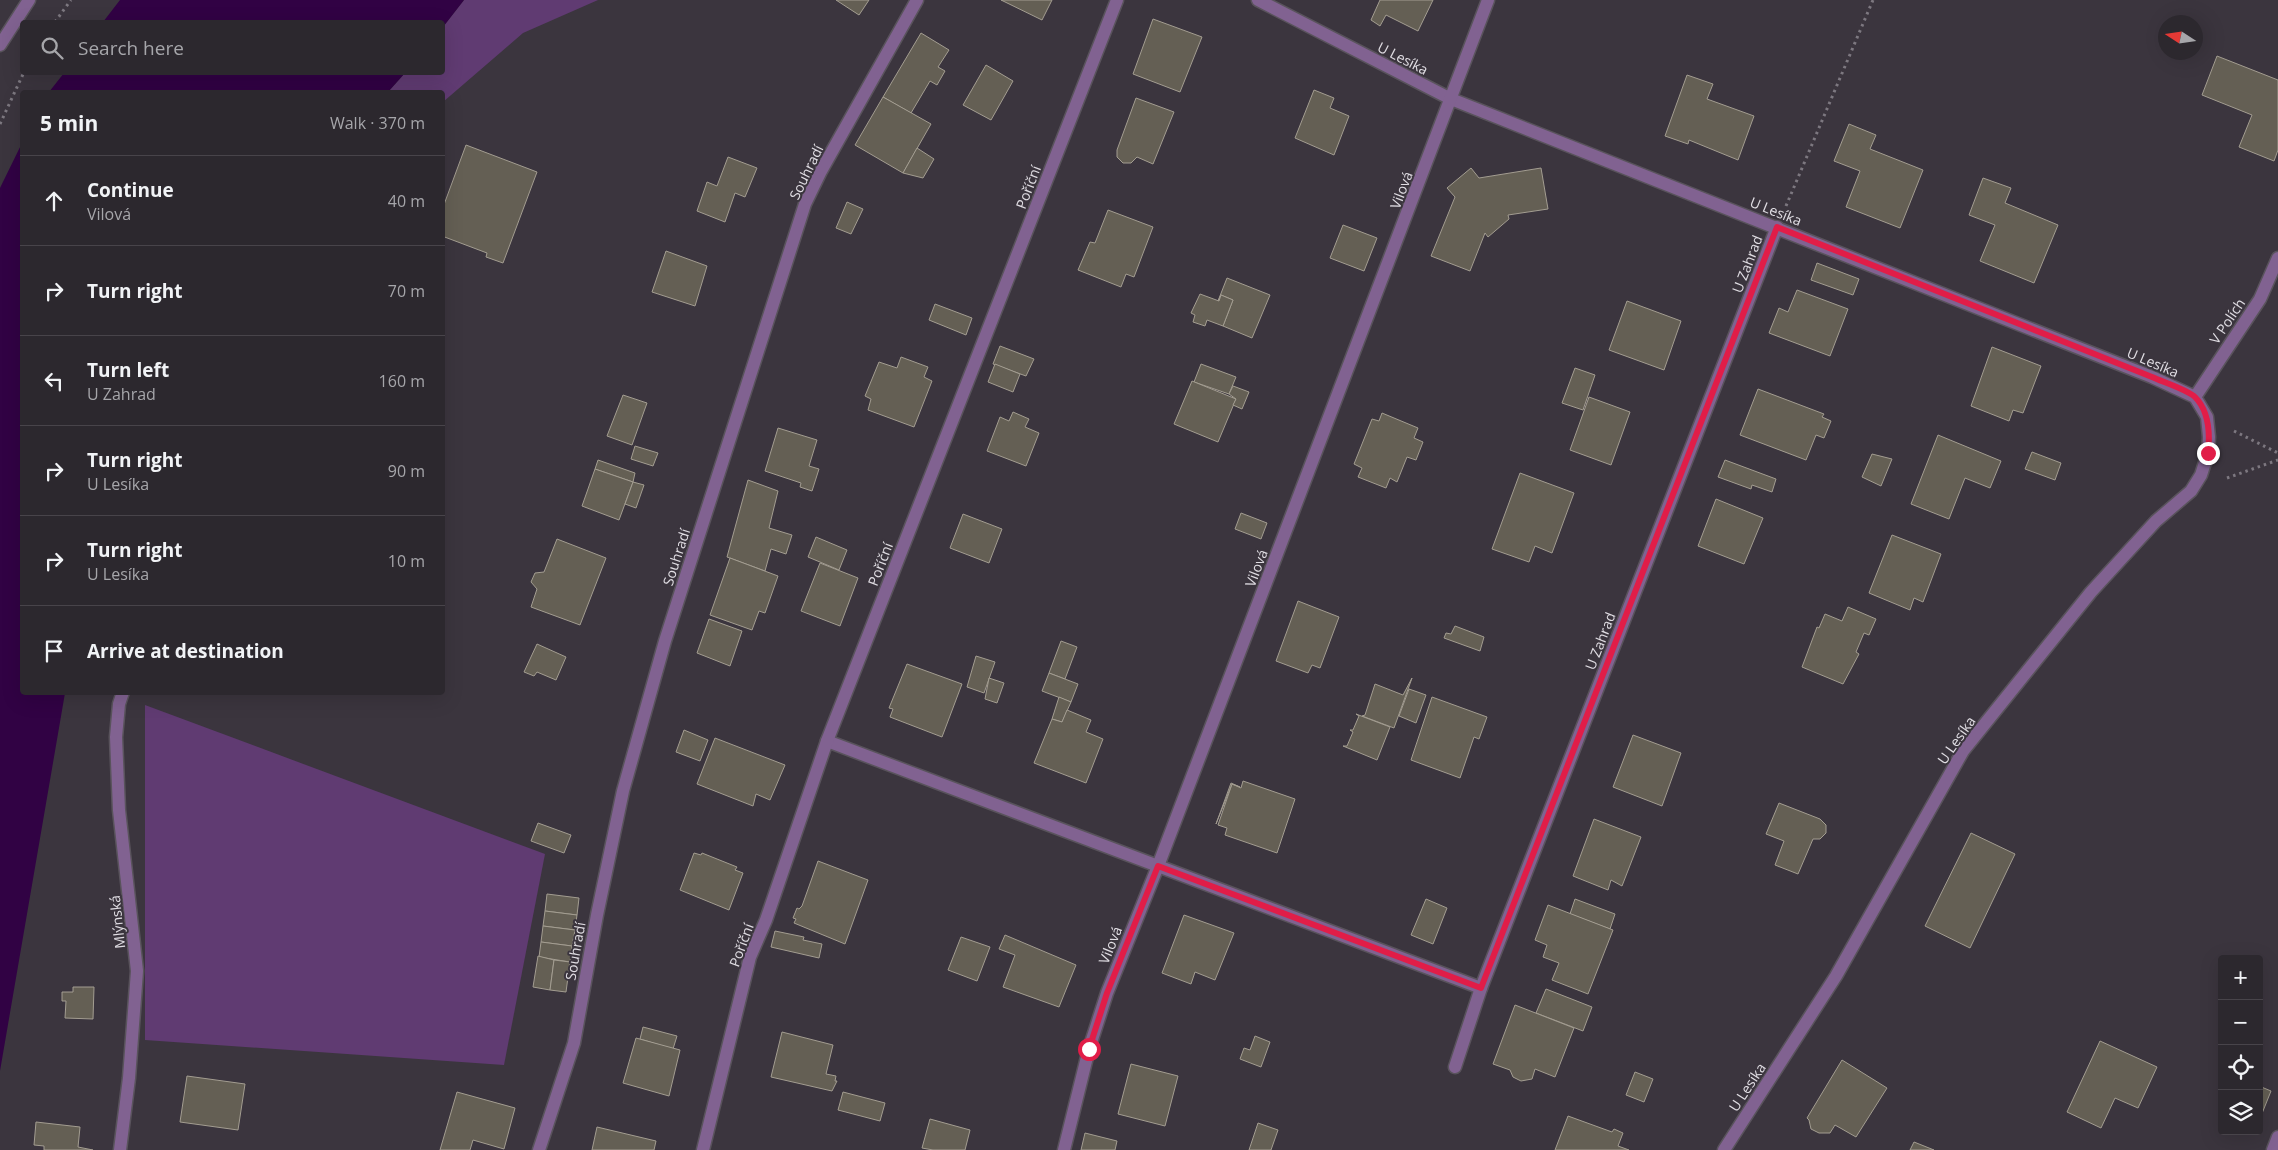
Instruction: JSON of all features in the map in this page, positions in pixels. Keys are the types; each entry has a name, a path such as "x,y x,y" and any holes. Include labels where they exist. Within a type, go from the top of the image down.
{"street":[{"path":"0,45 29,0"},
{"name":"Souhradí","path":"539,1150 574,1043 597,915 623,791 665,641 805,204 821,171 917,0"},
{"name":"Poříční","path":"703,1150 750,957 766,920 827,741 1117,0"},
{"name":"U Lesíka","path":"1258,0 1451,99 2152,377 2195,397 2207,417 2210,438 2208,453 2201,476 2191,491 2156,521 2091,592 1964,751 1836,976 1724,1150"},
{"name":"Vilová","path":"1064,1150 1089,1049 1107,993 1158,866 1488,0"},
{"name":"U Zahrad","path":"1455,1067 1481,988 1777,227"},
{"name":"V Polích","path":"2195,397 2260,299 2278,258"},
{"name":"Mlýnská","path":"120,1150 129,1078 137,971 119,800 116,737 119,704 122,695"},
{"path":"827,741 1481,988"},
{"path":"2273,1150 2278,1137"}],"path":[{"path":"56,20 71,0"},
{"path":"1777,227 1873,0"},
{"path":"0,124 23,75"},
{"path":"2207,417 2278,453"},
{"path":"2191,491 2278,460"}],"shaded area":[{"path":"120,0 464,0 445,24 445,20 105,20"},
{"path":"464,0 598,0 523,33 445,100 445,90 390,90 403,75 445,75 445,24"},
{"path":"62,75 403,75 390,90 51,90"},
{"path":"20,147 20,695 65,695 0,1071 0,188"},
{"path":"145,705 545,854 504,1065 145,1040"}],"building":[{"path":"836,0 869,0 859,15"},
{"path":"1001,0 1052,0 1042,20"},
{"path":"1380,0 1433,0 1418,31 1386,15 1380,26 1371,20"},
{"path":"1153,19 1202,37 1180,92 1133,74"},
{"path":"921,33 949,50 938,67 945,71 937,85 930,81 911,113 883,97"},
{"path":"2217,56 2278,80 2278,150 2274,161 2239,147 2252,115 2202,95"},
{"path":"986,65 1013,81 991,120 963,105"},
{"path":"1687,75 1713,84 1707,99 1754,116 1738,160 1689,140 1688,144 1665,136"},
{"path":"1314,90 1334,98 1330,108 1349,116 1334,155 1295,138"},
{"path":"883,97 931,124 903,173 855,145"},
{"path":"1136,98 1174,112 1153,164 1137,157 1131,163 1123,163 1117,157 1117,150"},
{"path":"1849,124 1876,135 1870,149 1923,170 1900,228 1846,207 1860,171 1834,161"},
{"path":"466,145 537,172 503,263 486,257 487,253 445,237 445,202"},
{"path":"917,148 934,159 923,178 903,173"},
{"path":"728,157 757,168 745,197 735,193 725,222 697,211 707,182 717,186"},
{"path":"1471,168 1479,178 1541,168 1548,209 1508,215 1509,219 1488,237 1485,233 1470,271 1431,256 1455,197 1447,188"},
{"path":"1983,178 2011,188 2005,203 2058,225 2034,283 1980,261 1995,225 1969,215"},
{"path":"847,202 863,209 851,234 836,228"},
{"path":"1108,210 1153,227 1134,277 1126,274 1121,287 1078,270 1090,242 1095,243"},
{"path":"1343,225 1377,238 1364,271 1330,258"},
{"path":"666,251 707,266 695,306 652,292"},
{"path":"1817,263 1859,279 1853,295 1811,280"},
{"path":"1227,278 1270,295 1252,338 1223,326 1233,300 1221,295 1218,301"},
{"path":"1797,290 1848,309 1830,356 1769,333 1779,308 1788,312"},
{"path":"1200,294 1219,301 1221,295 1233,300 1223,326 1207,320 1205,326 1193,322 1195,315 1191,313"},
{"path":"1627,301 1681,321 1664,370 1609,350"},
{"path":"935,304 972,318 966,335 929,320"},
{"path":"1000,346 1034,359 1026,376 993,364"},
{"path":"1992,347 2041,366 2023,413 2013,410 2009,421 1971,406"},
{"path":"901,357 928,367 924,377 932,381 914,427 868,410 871,399 865,396 879,362 897,368"},
{"path":"995,364 1020,374 1013,392 988,382"},
{"path":"1201,364 1236,377 1229,394 1194,382"},
{"path":"1575,368 1595,375 1583,410 1562,403"},
{"path":"1192,381 1236,399 1218,442 1174,424"},
{"path":"1233,386 1249,392 1242,409 1233,405 1236,399 1229,394"},
{"path":"1758,389 1824,414 1822,417 1831,421 1824,438 1816,435 1806,460 1740,435"},
{"path":"623,395 647,403 632,445 607,436"},
{"path":"1589,397 1630,412 1611,465 1570,450"},
{"path":"1013,412 1029,419 1025,427 1039,433 1026,466 987,451 1000,417 1009,421"},
{"path":"1382,413 1418,428 1414,438 1423,442 1416,460 1407,457 1397,482 1390,478 1386,488 1358,477 1362,468 1354,464 1372,419 1379,421"},
{"path":"778,428 817,440 809,466 819,469 812,491 800,487 801,483 765,471"},
{"path":"1938,435 2001,461 1990,488 1965,478 1949,519 1911,504"},
{"path":"635,446 658,453 653,466 631,459"},
{"path":"2032,452 2061,463 2055,480 2025,469"},
{"path":"1872,454 1892,459 1881,486 1862,477"},
{"path":"598,460 635,473 633,482 595,469"},
{"path":"1725,460 1776,479 1772,492 1752,485 1751,489 1718,477"},
{"path":"595,469 633,482 619,520 582,506"},
{"path":"1520,473 1574,493 1552,553 1535,546 1529,562 1492,549"},
{"path":"748,480 778,491 769,528 792,535 786,554 771,549 765,571 727,557"},
{"path":"633,482 644,485 636,508 625,504"},
{"path":"1716,499 1763,518 1744,564 1698,546"},
{"path":"1241,513 1267,523 1261,539 1235,529"},
{"path":"963,514 1002,529 989,563 950,548"},
{"path":"1892,535 1941,554 1923,602 1914,598 1910,610 1869,593"},
{"path":"816,537 847,550 839,570 808,557"},
{"path":"557,539 606,558 580,625 531,607 537,589 531,582 535,573 544,572"},
{"path":"730,558 778,576 765,613 759,611 752,630 710,615"},
{"path":"820,563 858,578 840,626 801,611"},
{"path":"1298,601 1339,617 1320,668 1312,665 1308,673 1276,661"},
{"path":"1848,607 1876,619 1869,635 1864,633 1856,652 1859,654 1843,684 1802,667 1817,627 1819,628 1825,614 1842,621"},
{"path":"709,619 742,631 730,666 697,653"},
{"path":"1455,626 1484,637 1480,651 1444,638 1446,633 1451,634"},
{"path":"1061,641 1077,647 1065,679 1049,673"},
{"path":"537,644 566,657 556,680 537,672 534,676 524,672"},
{"path":"976,656 995,662 984,693 967,687"},
{"path":"907,664 962,684 942,737 890,717 893,709 889,708"},
{"path":"1049,673 1078,684 1071,702 1042,691"},
{"path":"989,678 1004,683 997,703 985,699"},
{"path":"1412,678 1394,728 1362,716 1365,715 1375,684 1403,695"},
{"path":"1409,689 1426,695 1416,723 1399,716"},
{"path":"1059,697 1071,702 1062,722 1052,719"},
{"path":"1432,697 1487,717 1479,739 1474,737 1460,778 1411,760"},
{"path":"1067,710 1091,720 1086,732 1103,739 1086,783 1034,763 1052,719 1062,722"},
{"path":"1356,714 1390,727 1377,760 1343,746 1347,746 1353,732 1350,730 1353,730 1359,716"},
{"path":"684,730 708,740 700,761 676,752"},
{"path":"1633,735 1681,753 1662,806 1613,787"},
{"path":"715,738 785,765 770,800 756,794 753,806 697,784"},
{"path":"1243,781 1295,799 1277,853 1225,835 1227,828 1218,825 1232,784 1241,788"},
{"path":"1231,783 1240,787 1232,784 1216,824"},
{"path":"1779,803 1820,819 1826,825 1826,833 1820,839 1813,839 1798,874 1775,865 1784,841 1766,834"},
{"path":"1594,819 1641,837 1622,886 1611,880 1608,890 1573,876"},
{"path":"538,823 571,835 564,853 531,841"},
{"path":"1971,833 2015,854 1970,948 1925,926"},
{"path":"694,853 701,855 702,853 737,867 735,870 743,873 729,910 680,890"},
{"path":"818,861 868,880 845,944 794,923 796,919 793,918 797,908 799,909 802,906"},
{"path":"547,894 579,898 577,915 545,911"},
{"path":"1426,899 1447,908 1433,944 1411,935"},
{"path":"1575,899 1615,914 1610,929 1570,914"},
{"path":"1548,905 1613,930 1588,994 1552,980 1559,963 1543,957 1547,945 1535,940"},
{"path":"545,911 577,915 575,930 543,926"},
{"path":"1184,915 1234,933 1215,980 1195,972 1191,984 1162,973"},
{"path":"543,926 575,930 572,946 541,942"},
{"path":"775,931 804,937 803,940 822,944 819,958 771,947"},
{"path":"1005,935 1076,965 1059,1007 1003,987 1015,955 999,949"},
{"path":"961,937 990,947 977,981 948,970"},
{"path":"541,942 572,946 570,962 539,957"},
{"path":"538,956 554,960 550,990 533,987"},
{"path":"554,960 570,962 566,992 550,990"},
{"path":"73,987 94,987 93,1019 65,1018 66,1001 62,1001 62,992 73,992"},
{"path":"1546,989 1592,1007 1583,1031 1536,1013"},
{"path":"1515,1005 1574,1028 1555,1077 1535,1069 1532,1079 1521,1081 1513,1077 1510,1070 1493,1064"},
{"path":"643,1027 677,1036 673,1049 640,1039"},
{"path":"782,1032 833,1045 826,1074 836,1076 835,1081 837,1081 832,1091 771,1077"},
{"path":"1255,1036 1270,1042 1261,1067 1240,1059 1244,1048 1250,1050"},
{"path":"636,1038 680,1050 669,1096 623,1083"},
{"path":"2100,1041 2157,1067 2138,1108 2115,1098 2101,1128 2067,1112"},
{"path":"1842,1060 1887,1088 1856,1137 1835,1125 1830,1133 1819,1133 1811,1129 1807,1118"},
{"path":"1131,1064 1178,1076 1165,1126 1118,1114"},
{"path":"1635,1072 1653,1079 1644,1102 1626,1095"},
{"path":"187,1076 245,1084 238,1130 180,1122"},
{"path":"2263,1088 2271,1091 2263,1111"},
{"path":"457,1092 515,1108 504,1149 473,1140 470,1150 440,1150"},
{"path":"843,1092 885,1103 880,1121 838,1110"},
{"path":"1568,1116 1612,1132 1614,1129 1623,1133 1618,1146 1629,1150 1555,1150"},
{"path":"930,1119 970,1130 965,1150 922,1148"},
{"path":"36,1122 80,1127 78,1147 93,1150 44,1150 44,1146 34,1145"},
{"path":"1258,1123 1278,1130 1271,1150 1249,1150"},
{"path":"597,1127 656,1141 654,1150 592,1150"},
{"path":"1085,1133 1117,1141 1115,1150 1081,1150"},
{"path":"1914,1142 1934,1150 1910,1150"}],"route":[{"path":"1089,1049 1107,993 1158,866 1481,988 1777,227 2152,377 2195,397 2207,417 2210,438 2208,453"}]}
